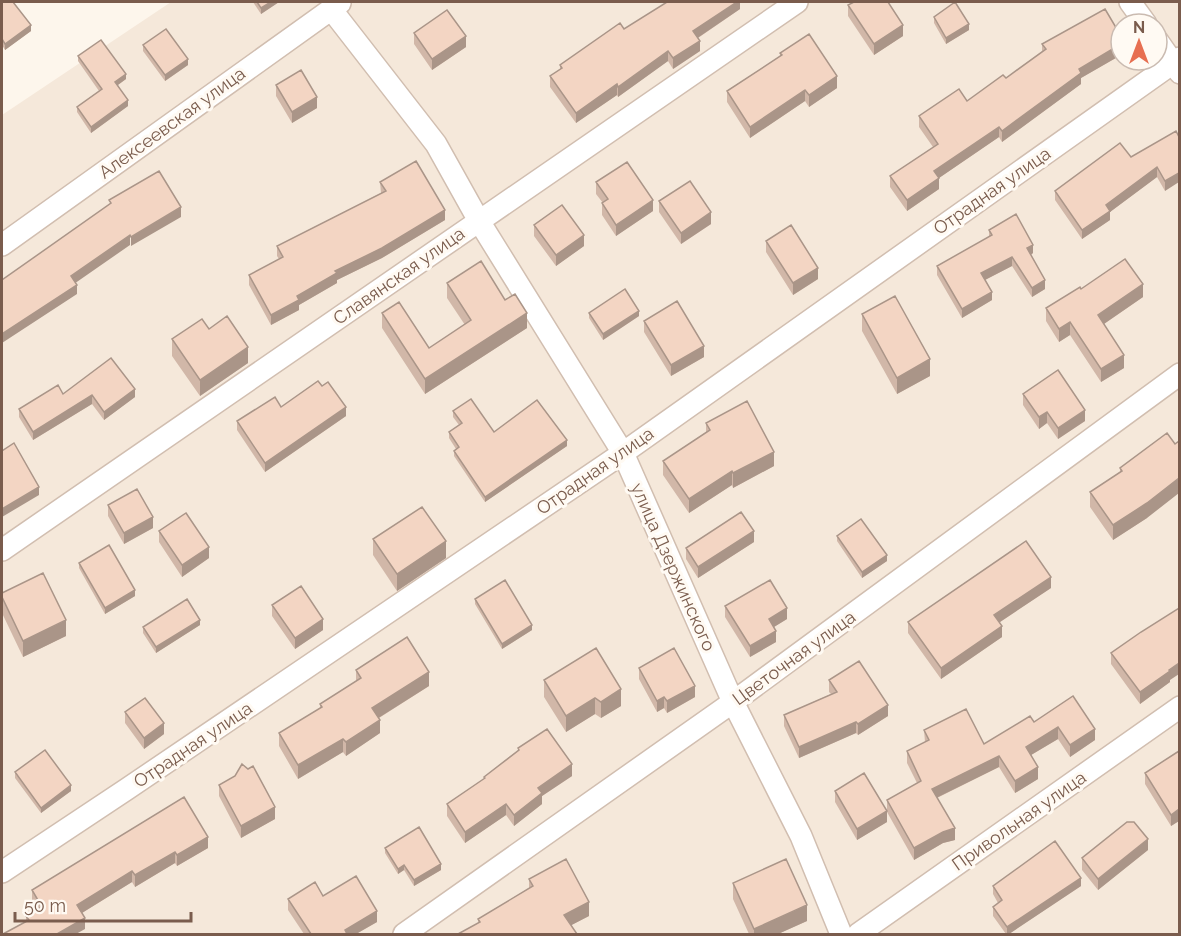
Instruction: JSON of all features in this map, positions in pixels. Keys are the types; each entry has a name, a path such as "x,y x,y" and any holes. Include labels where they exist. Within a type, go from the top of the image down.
{"street":[{"name":"Славянская улица","path":"2,550 796,2"},
{"name":"улица Дзержинского","path":"336,5 436,144 479,221 623,453 733,702 801,836 841,934"},
{"name":"Алексеевская улица","path":"2,245 336,5"},
{"name":"Отрадная улица","path":"2,872 623,453 1177,65"},
{"name":"Цветочная улица","path":"404,934 733,702 1179,374"},
{"name":"Привольная улица","path":"858,934 1179,707"}],"shaded area":[{"path":"171,2 1179,2 1179,934 2,934 2,115"}],"building":[{"path":"3,2 13,2 31,25 5,44 2,39"},
{"path":"257,2 271,2 261,8"},
{"path":"667,2 737,2 693,31 700,41 673,58 668,51 618,87 617,84 576,113 550,76 562,68 560,65 620,23 624,29"},
{"path":"854,2 888,2 903,25 874,44 848,5"},
{"path":"955,2 969,24 946,38 934,17"},
{"path":"1105,9 1109,16 1109,51 1079,69 1081,73 1002,131 999,127 934,171 939,178 907,200 890,176 938,144 919,116 959,89 967,101 1003,75 1006,78 1046,49 1042,44"},
{"path":"447,10 466,36 432,59 414,33"},
{"path":"166,29 188,59 165,75 143,45"},
{"path":"809,34 837,76 809,95 805,90 750,127 727,91 782,55 780,53"},
{"path":"101,40 126,74 115,82 128,100 91,127 77,107 102,89 78,56"},
{"path":"301,70 317,97 292,112 276,85"},
{"path":"1176,131 1179,137 1179,173 1165,181 1157,167 1106,205 1110,211 1082,230 1055,191 1120,143 1131,157"},
{"path":"416,161 445,210 382,248 335,271 337,273 297,296 299,300 271,315 249,275 283,257 277,246 386,191 380,182"},
{"path":"627,162 653,200 616,225 602,203 608,199 596,182"},
{"path":"159,171 181,207 131,237 130,235 71,276 77,285 2,334 2,280 111,203 109,200"},
{"path":"690,181 711,212 681,233 659,201"},
{"path":"562,205 584,235 556,255 534,225"},
{"path":"1016,214 1033,245 1027,248 1045,280 1032,288 1012,257 981,273 992,292 962,309 937,266 992,235 989,230"},
{"path":"791,225 818,268 793,283 766,241"},
{"path":"1125,259 1143,284 1098,315 1124,355 1101,369 1070,322 1059,329 1046,308 1080,287 1081,289"},
{"path":"481,261 505,300 515,294 527,313 425,379 382,313 399,302 429,348 471,320 447,283"},
{"path":"625,289 639,311 603,334 589,313"},
{"path":"895,296 930,359 897,378 862,314"},
{"path":"677,301 704,346 671,365 644,321"},
{"path":"227,316 248,347 200,380 172,339 202,319 209,329"},
{"path":"111,358 135,389 104,412 92,395 33,432 19,409 58,385 63,394"},
{"path":"1058,370 1085,410 1058,428 1047,412 1039,417 1023,394"},
{"path":"318,381 322,386 328,382 346,407 265,463 237,421 275,397 281,407"},
{"path":"471,399 494,432 537,400 567,440 485,497 454,451 459,447 449,432 462,423 453,411"},
{"path":"747,401 774,452 733,473 732,471 689,499 663,461 710,430 706,423"},
{"path":"1167,433 1175,444 1179,441 1179,478 1147,503 1113,525 1090,492 1122,471 1120,468"},
{"path":"14,443 39,487 2,509 2,451"},
{"path":"137,489 153,517 124,533 108,505"},
{"path":"422,507 446,541 397,574 373,539"},
{"path":"741,512 754,531 698,567 686,548"},
{"path":"186,513 209,547 182,565 159,531"},
{"path":"861,519 887,555 862,572 837,536"},
{"path":"1026,541 1051,577 994,615 1002,626 941,668 908,622"},
{"path":"109,545 135,590 105,608 79,563"},
{"path":"43,573 66,620 23,641 2,593"},
{"path":"505,580 532,625 502,644 475,599"},
{"path":"770,580 787,608 769,619 776,631 750,646 725,606"},
{"path":"301,586 323,619 295,638 272,605"},
{"path":"187,599 200,620 156,647 143,627"},
{"path":"1179,608 1179,663 1140,692 1111,653"},
{"path":"407,637 429,672 372,708 380,720 346,742 343,739 298,765 279,733 322,707 320,704 361,678 356,670"},
{"path":"596,648 621,689 601,702 595,698 566,716 544,680"},
{"path":"674,648 695,686 667,701 664,697 657,701 639,668"},
{"path":"859,661 888,705 858,724 856,722 799,747 784,715 837,692 829,680"},
{"path":"1073,696 1095,729 1070,745 1058,727 1026,747 1038,767 1015,781 999,756 932,789 955,828 914,848 887,800 921,781 907,751 929,740 924,730 966,709 984,744 1030,716 1034,722"},
{"path":"145,698 164,723 144,738 125,712"},
{"path":"547,729 572,764 538,788 542,793 514,815 506,804 465,832 447,804 485,778 519,750 518,748"},
{"path":"45,750 71,785 41,808 15,772"},
{"path":"1179,751 1179,809 1171,815 1145,773"},
{"path":"242,764 248,769 253,766 275,807 241,826 219,785 235,776"},
{"path":"864,773 887,811 857,829 835,791"},
{"path":"184,797 208,837 177,855 175,852 135,875 132,871 77,905 85,918 57,934 3,934 29,920 26,916 42,907 32,890"},
{"path":"1127,822 1134,822 1148,839 1098,879 1082,858"},
{"path":"419,827 441,864 414,880 404,865 398,869 385,848"},
{"path":"1055,841 1081,878 1007,927 993,907 1002,900 993,886"},
{"path":"566,859 589,902 564,915 577,934 458,934 480,922 478,919 533,886 529,879"},
{"path":"786,859 807,905 754,929 733,883"},
{"path":"356,876 377,911 345,930 347,934 311,934 288,899 315,882 323,896"}]}
